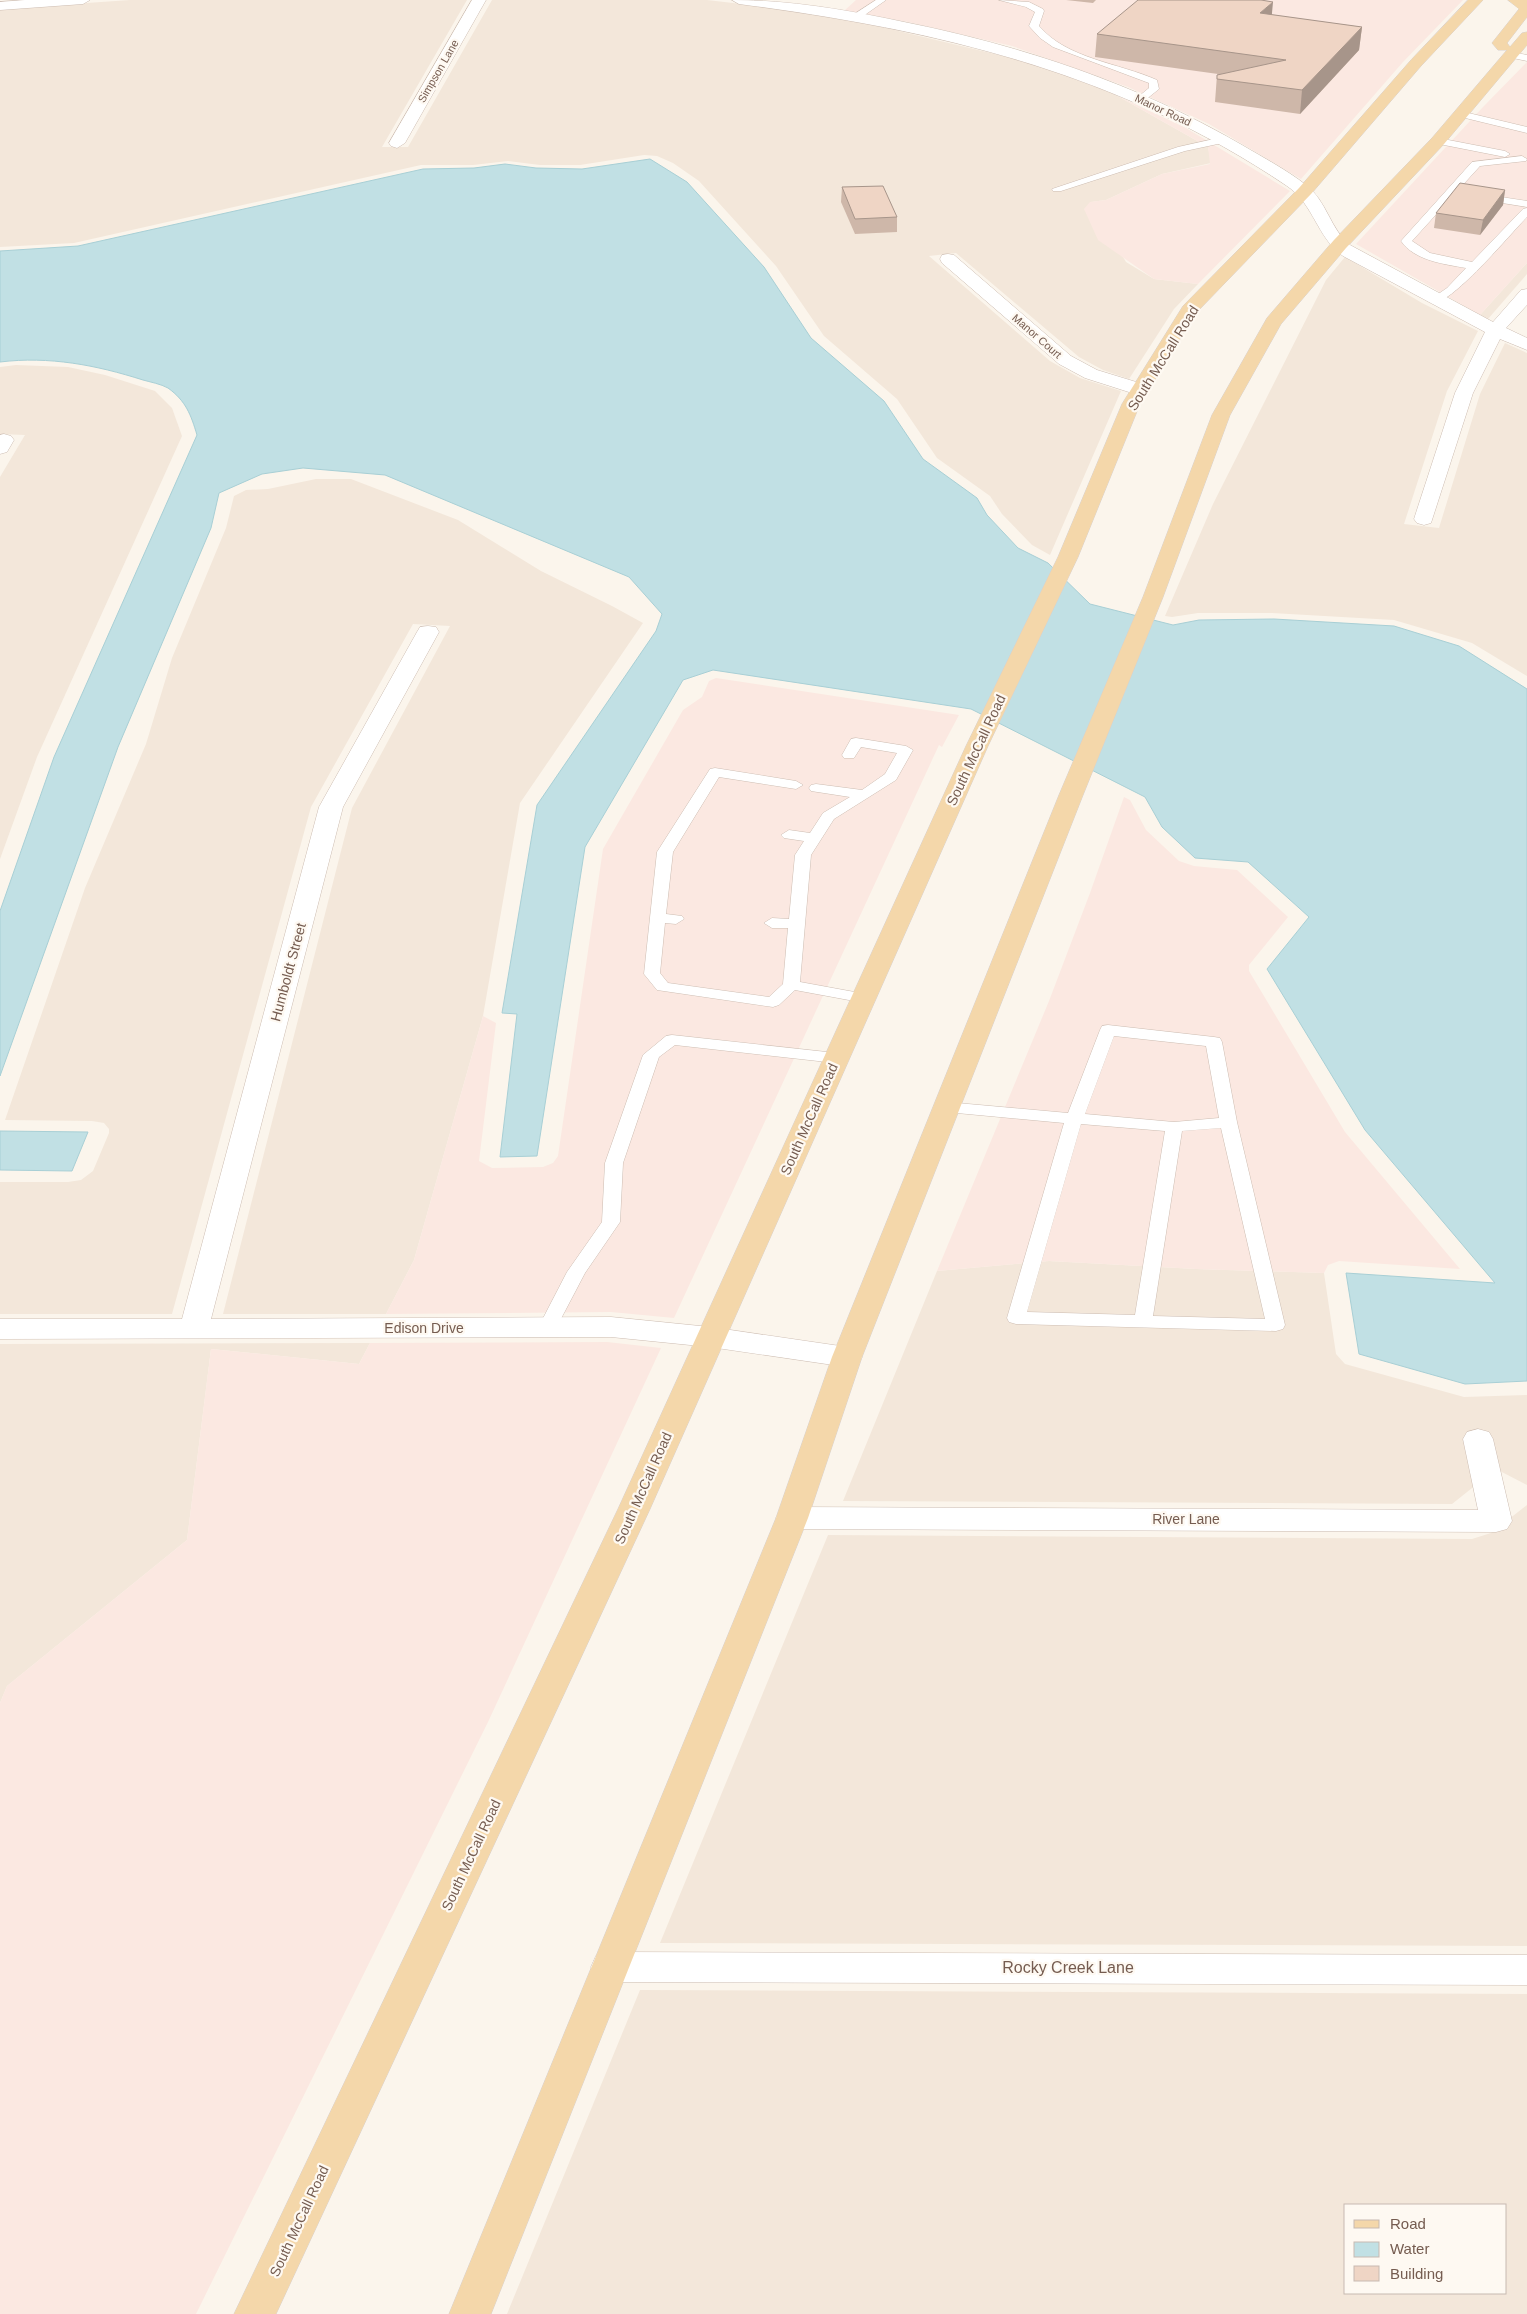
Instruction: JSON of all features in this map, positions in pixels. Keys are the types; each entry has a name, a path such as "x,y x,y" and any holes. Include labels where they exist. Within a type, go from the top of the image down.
{"main road":[{"name":"South McCall Road","path":"255,2314 630,1518 977,746 1068,557 1139,389 1189,310 1305,191 1416,63 1476,0"},
{"path":"1515,0 1522,3 1526,9 1499,43 1519,56"},
{"path":"470,2314 792,1518 847,1357 1071,794 1153,597 1228,401 1273,322 1340,244 1460,114 1519,56 1527,36"}],"street":[{"path":"0,6 83,0"},
{"name":"Simpson Lane","path":"397,143 479,0"},
{"name":"Manor Road","path":"739,0 856,17 945,34 1004,49 1074,72 1141,99 1223,140 1305,191 1340,244 1435,301 1527,344"},
{"name":"Manor Court","path":"948,259 1065,360 1091,374 1139,389"},
{"path":"1424,519 1464,393 1495,330 1527,294"},
{"name":"Humboldt Street","path":"194,1329 331,807 428,632"},
{"name":"Edison Drive","path":"0,1328 611,1327 710,1337 847,1357"},
{"name":"River Lane","path":"792,1518 1496,1521 1478,1439"},
{"name":"Rocky Creek Lane","path":"609,1967 1074,1967 1527,1970"}],"lane":[{"path":"856,17 882,0"},
{"path":"1003,0 1029,5 1040,12 1034,26 1038,34 1060,47 1096,62 1136,73 1154,82 1154,89 1141,99"},
{"path":"1460,114 1527,130"},
{"path":"1057,189 1182,149 1223,140"},
{"path":"1438,140 1525,160"},
{"path":"1475,266 1424,255 1407,244 1406,241 1461,193 1476,164 1525,160"},
{"path":"1461,193 1527,204"},
{"path":"1435,301 1451,290 1527,211"},
{"path":"796,785 715,772 665,852 652,974 663,987 773,1002 791,985 795,960 796,924 803,855 828,816 866,795 891,777 906,750 856,742 849,754"},
{"path":"827,786 866,795"},
{"path":"686,819 703,821"},
{"path":"789,835 814,838"},
{"path":"658,918 676,918"},
{"path":"772,923 796,924"},
{"path":"791,985 865,998"},
{"path":"1108,1030 1214,1042 1228,1122 1276,1325 1016,1318 1074,1120 1108,1030"},
{"path":"547,1328 576,1272 611,1222 614,1163 651,1055 672,1040 836,1058"},
{"path":"946,1108 1174,1127 1228,1122"},
{"path":"1142,1322 1174,1127"}],"shaded area":[{"path":"130,0 467,0 382,147 408,147 492,0 707,0 759,6 869,24 1033,63 1114,94 1208,147 1211,163 1162,174 1106,200 1091,202 1126,262 1154,279 1198,284 1174,309 1129,379 1103,370 1079,357 956,253 929,256 1050,361 1080,378 1121,391 1050,555 1032,545 1002,514 990,496 937,458 897,399 824,336 776,266 699,181 673,163 657,156 644,155 580,165 540,165 508,161 473,165 421,165 74,243 0,247 0,9"},
{"path":"856,0 1463,0 1403,62 1301,179 1209,124 1128,87 1012,46 908,22 844,11"},
{"path":"1527,62 1527,263 1480,315 1356,244"},
{"path":"1043,67 1107,91 1111,93"},
{"path":"1117,96 1186,128 1290,191 1198,284 1154,279 1098,240 1084,209 1090,202 1106,200 1162,174 1210,164 1208,147"},
{"path":"1345,257 1422,303 1478,331 1447,391 1404,524 1439,528 1480,394 1505,343 1527,353 1527,676 1472,643 1394,620 1272,613 1198,613 1172,617 1165,616 1213,504 1326,280"},
{"path":"1527,263 1527,274 1488,319 1480,315"},
{"path":"16,365 68,367 105,375 155,391 172,408 182,436 37,757 0,859 0,477 25,435 0,434 0,367"},
{"path":"316,479 351,479 458,520 541,571 643,623 520,803 483,1016 414,1260 386,1314 223,1314 352,808 450,626 413,624 311,807 172,1314 0,1314 0,1182 68,1182 81,1180 93,1171 109,1133 109,1129 104,1123 92,1121 5,1120 85,888 146,744 172,658 226,528 234,496 246,490 268,489"},
{"path":"716,678 959,715 942,747 939,745 674,1318 611,1312 386,1314 414,1260 483,1016 496,1023 479,1161 492,1168 543,1167 553,1163 558,1156 603,849 683,710 702,697 709,681"},
{"path":"1124,797 1130,800 1146,830 1179,861 1194,866 1237,870 1288,917 1249,965 1249,971 1345,1132 1460,1269 1339,1261 1328,1265 1324,1273 1196,1269 1049,1261 937,1271 1049,1001"},
{"path":"1049,1261 1196,1269 1324,1273 1336,1354 1345,1364 1464,1397 1527,1395 1527,1485 1496,1469 1452,1504 843,1501 937,1271"},
{"path":"607,1342 661,1348 488,1722 196,2314 0,2314 0,1703 7,1686 187,1540 211,1349 359,1364 370,1343"},
{"path":"370,1343 359,1364 211,1349 187,1540 7,1686 0,1703 0,1344"},
{"path":"1527,1505 1527,1946 660,1943 828,1535 1472,1539 1491,1533"},
{"path":"640,1990 1527,1994 1527,2314 507,2314"}],"water":[{"path":"650,159 687,182 764,267 811,338 884,401 923,459 977,498 987,515 1018,548 1048,563 1090,604 1173,625 1199,620 1274,619 1394,626 1459,646 1527,689 1527,1381 1465,1384 1359,1354 1346,1273 1495,1283 1365,1130 1267,969 1309,917 1248,862 1195,858 1162,827 1145,797 971,709 713,670 683,680 585,847 537,1156 500,1157 517,1014 502,1013 537,805 656,631 662,614 629,577 385,475 303,468 262,474 219,493 211,528 118,747 0,1076 0,911 54,757 197,435 184,403 162,385 108,370 72,363 36,360 0,362 0,251 78,246 423,169 474,168 505,164 536,168 582,169"},
{"path":"0,1131 88,1132 72,1171 0,1170"}],"building":[{"path":"1138,0 1261,0 1273,2 1260,13 1362,27 1302,90 1217,79 1217,75 1286,60 1097,34"},
{"path":"1460,183 1505,190 1483,220 1436,213"},
{"path":"883,186 897,217 855,219 842,187"}]}
